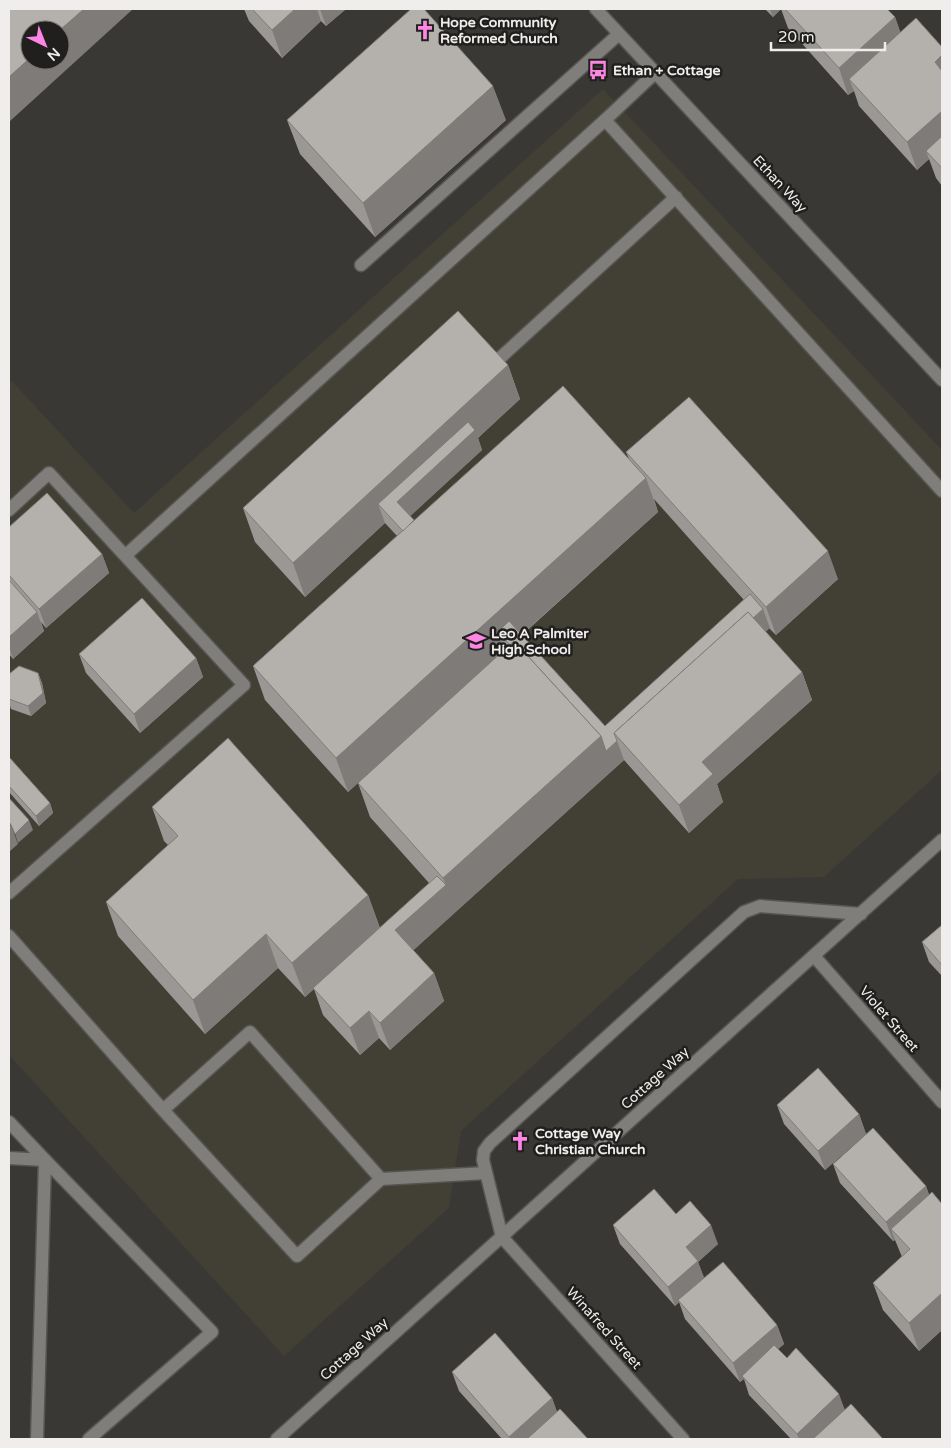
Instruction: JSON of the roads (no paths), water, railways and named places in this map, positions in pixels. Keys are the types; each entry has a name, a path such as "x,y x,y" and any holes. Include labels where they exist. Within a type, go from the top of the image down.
{"street":[{"name":"Ethan Way","path":"596,9 942,380"},
{"path":"361,264 619,34"},
{"path":"126,555 655,73"},
{"path":"605,120 942,491"},
{"path":"500,358 676,197"},
{"path":"9,510 49,473 244,685 9,893"},
{"name":"Cottage Way","path":"277,1439 942,840"},
{"path":"502,1237 483,1160 484,1151 490,1143 744,912 760,906 861,914"},
{"path":"9,936 163,1110 297,1256 381,1179 486,1173"},
{"name":"Violet Street","path":"814,956 942,1102"},
{"path":"163,1110 250,1032 381,1179"},
{"path":"9,1122 212,1332 89,1439"},
{"path":"9,1158 46,1160"},
{"path":"38,1439 46,1160"},
{"name":"Winafred Street","path":"502,1237 683,1439"}],"place":[{"name":"Hope Community Reformed Church","path":"425,30"},
{"name":"Ethan + Cottage","path":"598,70"},
{"name":"Leo A Palmiter High School","path":"476,641"},
{"name":"Cottage Way Christian Church","path":"520,1141"}]}
